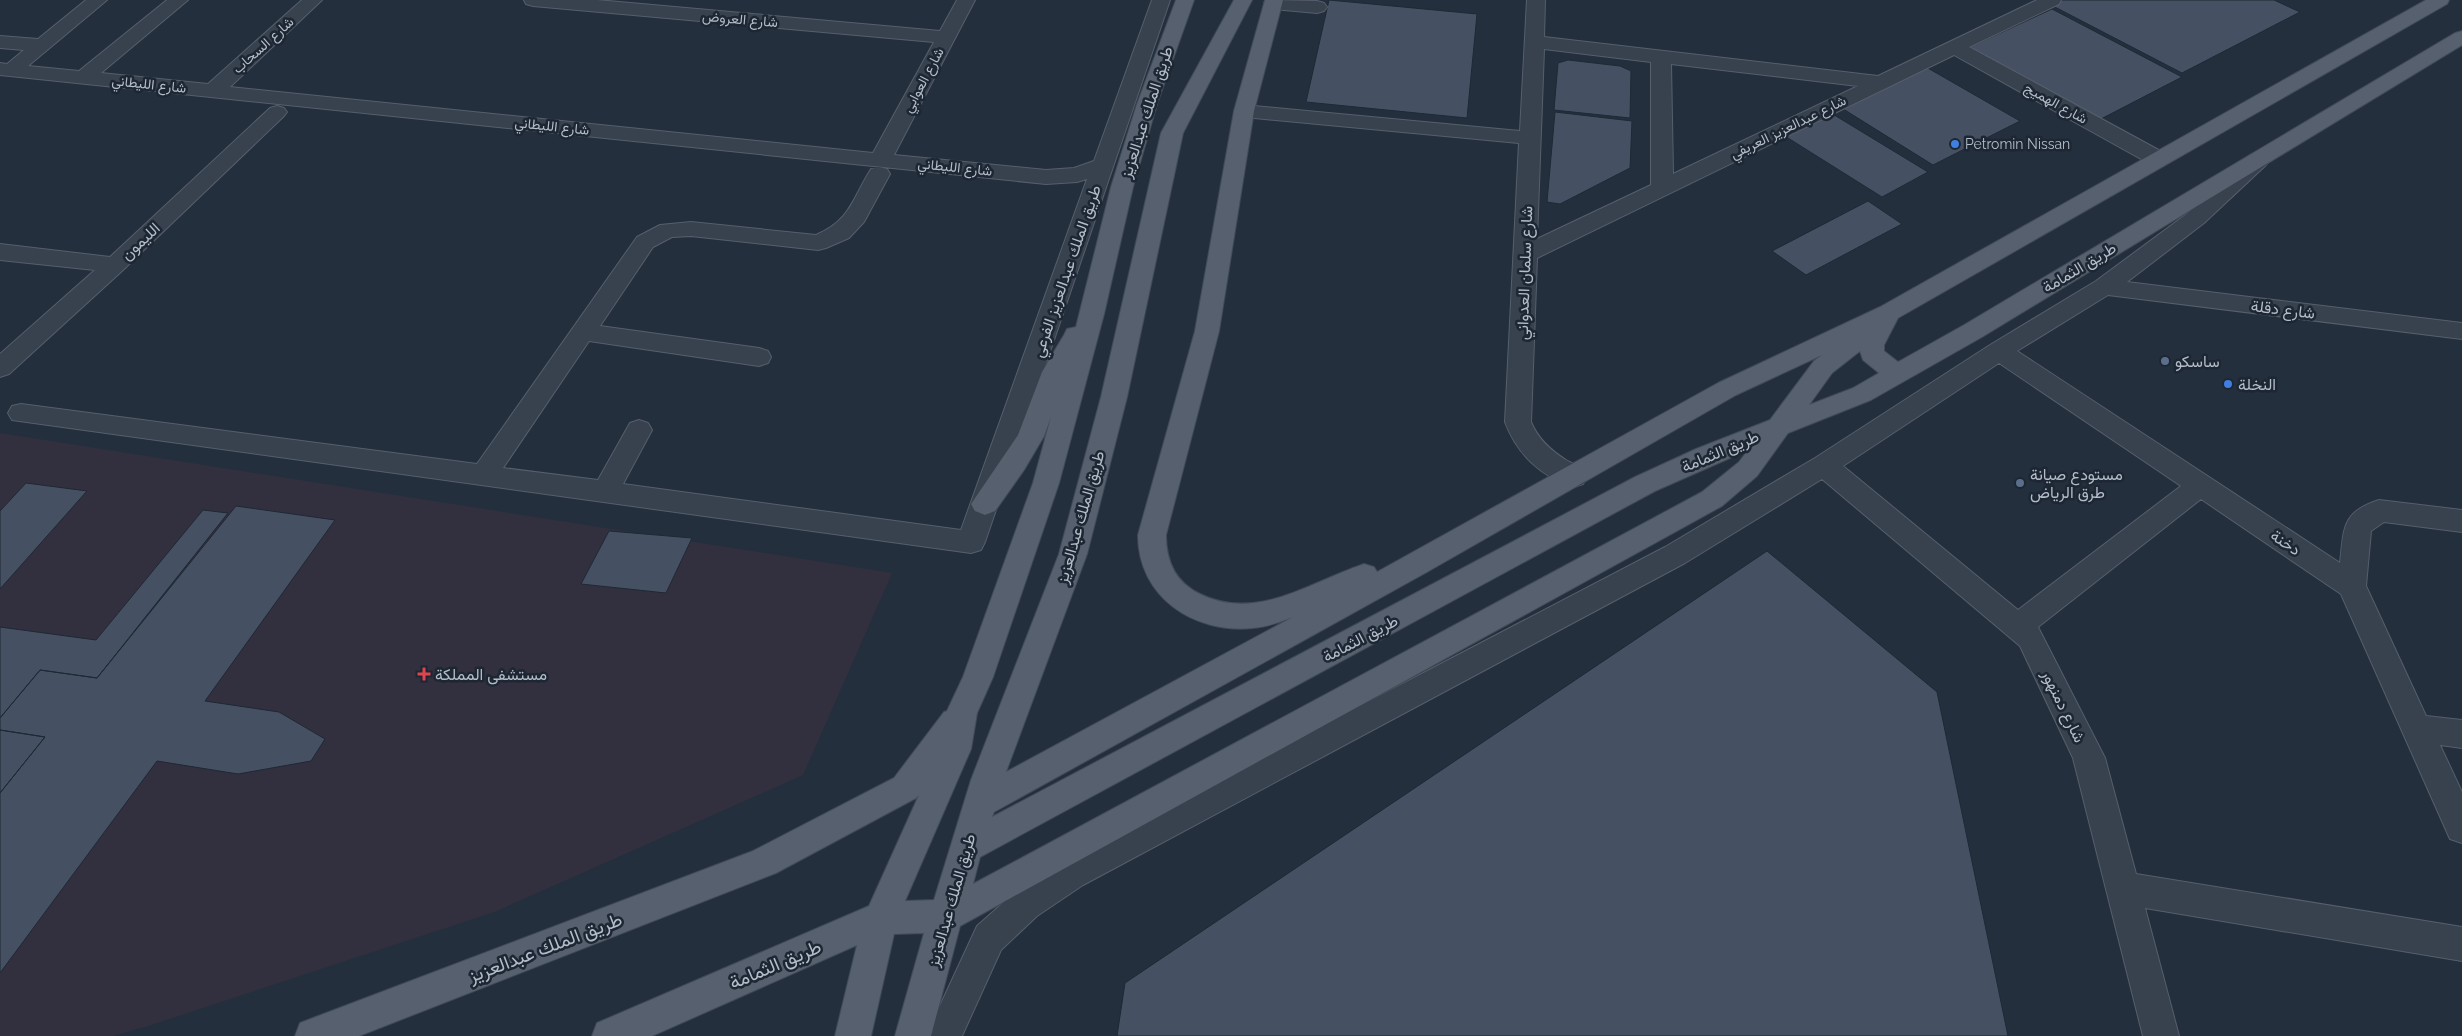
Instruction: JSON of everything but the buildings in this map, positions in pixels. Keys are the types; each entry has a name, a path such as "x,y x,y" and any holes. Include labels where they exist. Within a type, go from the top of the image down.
{"main road":[{"name":"طريق الملك عبدالعزيز","path":"853,1036 881,918 955,749 962,713 978,677 1046,482 1092,314 1122,187 1147,104 1185,0"},
{"name":"طريق الملك عبدالعزيز","path":"912,1036 979,803 1073,554 1114,397 1172,133 1243,0"},
{"path":"979,803 1417,564 1728,389 1889,313 2440,0"},
{"path":"1274,2 1244,112 1207,331 1152,535 1151,551 1155,567 1164,582 1178,596 1195,607 1215,614 1236,618 1258,617 1278,612 1375,572 1417,564"},
{"name":"طريق الثمامة","path":"966,848 1636,489 1705,456 1862,394 2462,37"},
{"path":"1889,313 1872,345 1872,354 1896,374"},
{"path":"946,916 1598,563 1712,499 1748,469 1823,368 1889,313"},
{"path":"985,504 1031,436 1055,372 1078,332 1092,314"},
{"name":"طريق الملك عبدالعزيز","path":"313,1036 764,862 905,788 962,713"},
{"path":"955,749 996,754"},
{"name":"طريق الثمامة","path":"610,1036 881,918 946,916"}],"street":[{"path":"4,74 98,0"},
{"path":"84,77 180,0"},
{"name":"شارع السحاب","path":"213,91 313,0"},
{"name":"شارع العروض","path":"533,0 946,37"},
{"name":"شارع العوابي","path":"484,475 645,242 668,230 691,229 818,243 841,233 856,217 966,0"},
{"name":"طريق الملك عبدالعزيز الفرعي","path":"606,491 971,542 985,504 1077,198 1103,165 1161,0"},
{"name":"شارع سلمان العدواني","path":"1536,0 1518,422 1528,444 1539,456 1574,477"},
{"name":"شارع عبدالعزيز العريفي","path":"1525,254 2052,0"},
{"path":"1274,2 1318,7"},
{"path":"0,42 41,45"},
{"path":"1534,42 1879,82"},
{"name":"شارع الهميج","path":"1954,47 2158,159"},
{"path":"1661,57 1662,188"},
{"name":"شارع الليطاني","path":"4,74 84,77 880,167 1077,198"},
{"name":"شارع الليطاني","path":"4,74 277,112 880,167 1046,177 1077,174 1103,165"},
{"name":"الليمون","path":"0,368 115,265 277,112"},
{"path":"1244,112 1530,138"},
{"path":"944,1036 989,938 1025,904 1071,874 1675,555 1824,466 1999,351 2104,287 2196,218 2262,157"},
{"path":"0,252 115,265"},
{"name":"شارع دقلة","path":"2104,287 2462,331"},
{"path":"583,332 759,357"},
{"name":"دخنة","path":"1999,351 2352,586"},
{"path":"21,414 606,491 639,430"},
{"name":"شارع دمنهور","path":"1824,466 2031,638 2090,758 2121,888 2161,1036"},
{"path":"2017,627 2201,485"},
{"path":"2462,521 2379,511 2358,526 2352,586 2462,828"},
{"path":"2417,728 2462,734"},
{"path":"2121,888 2462,944"}],"shaded area":[{"name":"مستشفى المملكة","path":"0,433 892,573 803,775 494,912 151,1025 113,1036 0,1036"}],"place":[{"name":"Petromin Nissan","path":"1955,144"},
{"name":"ساسكو","path":"2165,361"},
{"name":"النخلة","path":"2228,384"},
{"name":"مستودع صيانة طرق الرياض","path":"2020,483"},
{"name":"مستشفى المملكة","path":"424,674"}]}
